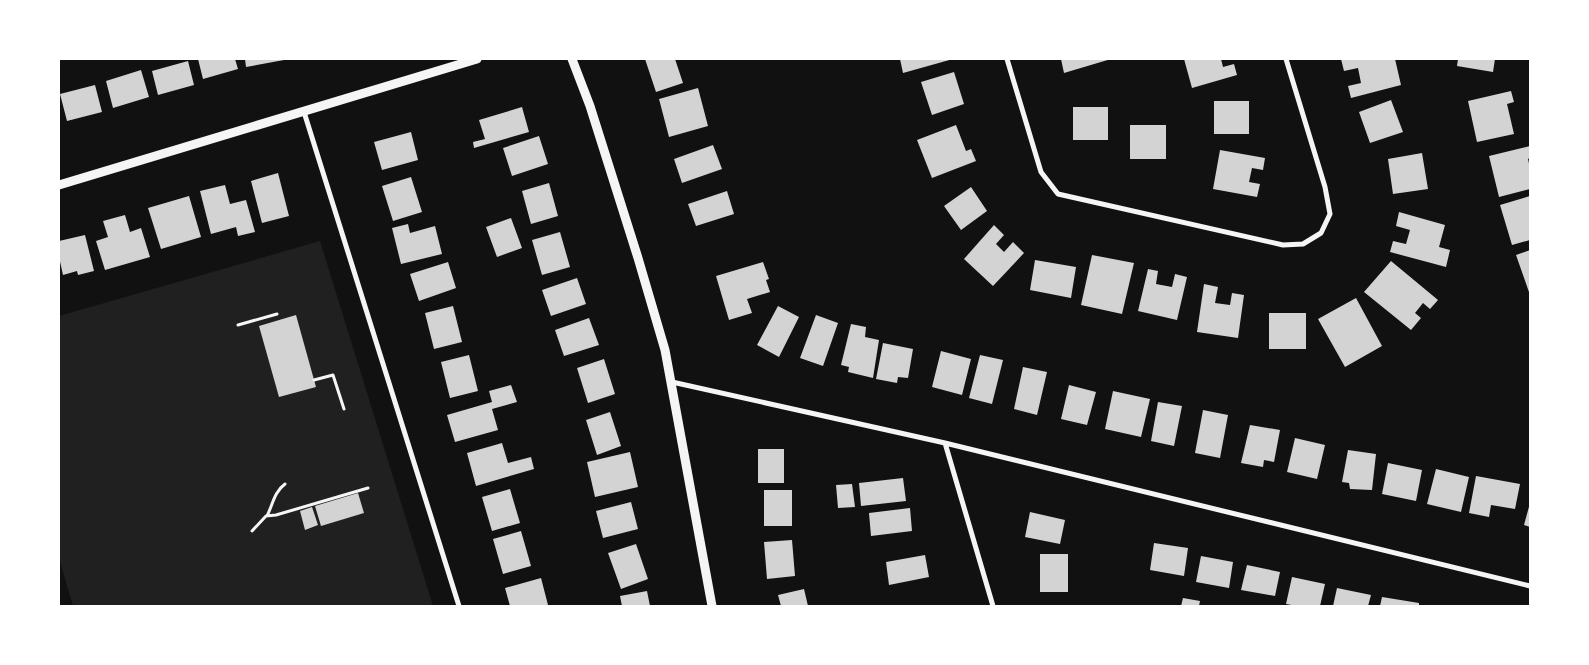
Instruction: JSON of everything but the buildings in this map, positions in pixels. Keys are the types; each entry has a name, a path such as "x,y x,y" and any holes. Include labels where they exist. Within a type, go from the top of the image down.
{"street":[{"path":"59,185 477,59"},
{"path":"572,59 590,106 665,350 712,606"},
{"path":"1007,59 1041,172 1058,194 1283,245 1303,244 1322,233 1330,214 1325,188 1286,59"},
{"path":"304,112 458,606"},
{"path":"672,382 945,443 1530,586"},
{"path":"945,443 994,606"}],"path":[{"path":"238,325 277,314"},
{"path":"314,380 333,375 344,409"},
{"path":"252,531 266,516 277,489 285,484"},
{"path":"266,516 276,515 368,488"}],"shaded area":[{"path":"320,241 433,606 73,606 59,558 59,316"}]}
